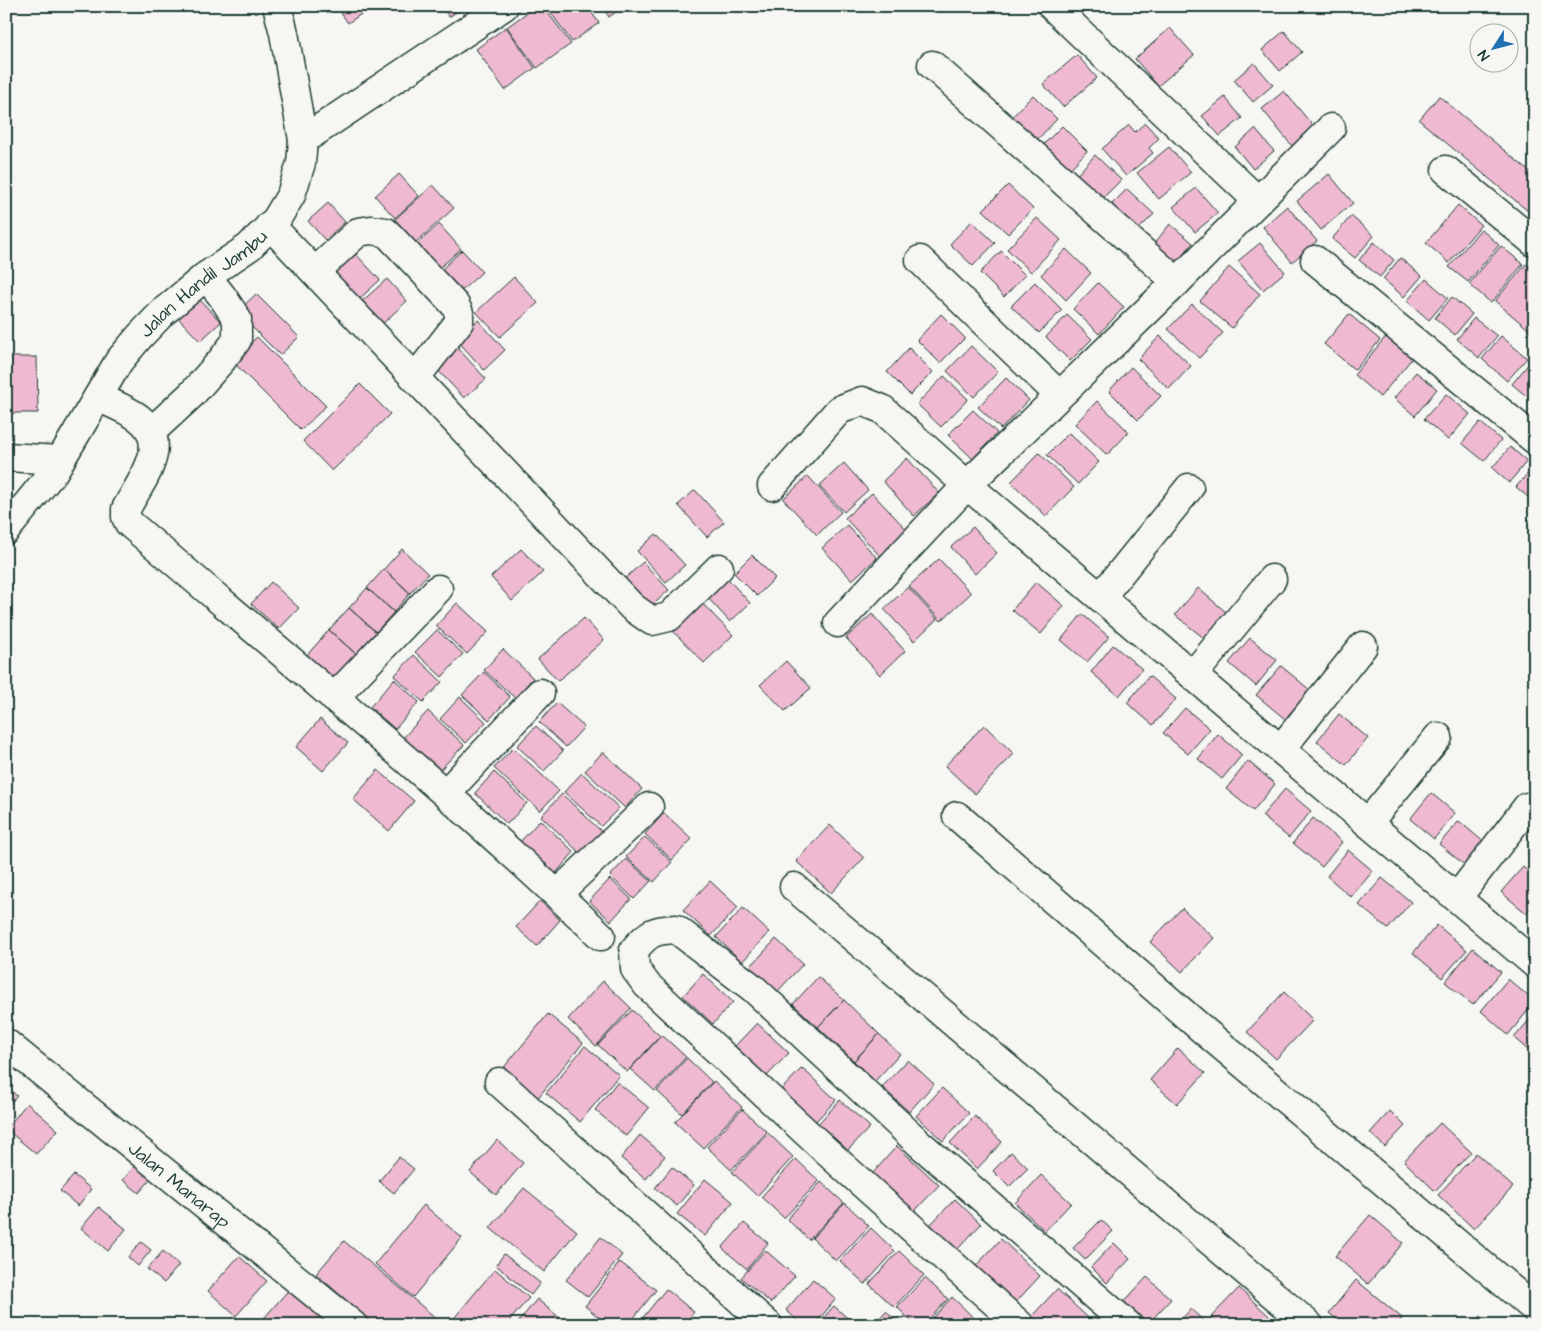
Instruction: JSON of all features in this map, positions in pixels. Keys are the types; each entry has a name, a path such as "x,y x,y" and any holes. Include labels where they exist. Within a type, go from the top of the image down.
{"street":[{"name":"Jalan Handil Jambu","path":"6,530 54,471 119,361 140,336 163,312 206,276 249,247 276,220 291,195 301,163 303,140 284,33 277,6"},
{"path":"303,140 504,6"},
{"path":"1052,6 1258,201"},
{"path":"932,65 1177,282"},
{"path":"838,623 967,485 1177,282 1331,128"},
{"path":"1446,170 1535,243"},
{"path":"270,226 416,377 632,607 652,621 669,617 719,568"},
{"path":"315,272 358,232 371,230 386,232 455,305 459,313 459,322 416,377"},
{"path":"920,260 1059,395"},
{"path":"1315,260 1535,440"},
{"path":"151,432 191,395 238,340 237,319 206,276"},
{"path":"98,397 140,419 151,432 155,450 153,460 126,509 126,517 129,523 446,793 602,936"},
{"path":"772,486 839,410 862,401 882,409 967,485 1535,964"},
{"path":"6,457 60,460"},
{"path":"1101,597 1188,488"},
{"path":"1194,675 1272,579"},
{"path":"334,698 438,589"},
{"path":"1281,750 1364,646"},
{"path":"446,793 540,693"},
{"path":"1368,823 1438,737"},
{"path":"557,894 649,807"},
{"path":"1457,898 1527,807"},
{"path":"958,816 1203,1030 1535,1309"},
{"path":"794,887 1309,1325"},
{"path":"1020,1325 836,1160 647,985 635,969 634,950 641,942 656,930 676,929 746,983 920,1144 1128,1325"},
{"name":"Jalan Manarap","path":"6,1044 353,1325"},
{"path":"498,1082 768,1325"}],"building":[{"path":"336,6 373,6 348,23"},
{"path":"441,6 465,6 449,17"},
{"path":"536,6 543,6 571,44 537,68 507,27"},
{"path":"546,6 587,6 599,23 572,42"},
{"path":"602,6 624,6 609,17"},
{"path":"506,27 535,68 505,90 476,49"},
{"path":"1170,28 1194,55 1158,86 1135,59"},
{"path":"1284,31 1302,52 1280,71 1262,50"},
{"path":"1077,55 1097,78 1063,107 1043,84"},
{"path":"1254,63 1273,85 1253,102 1234,80"},
{"path":"1284,91 1314,127 1292,146 1262,109"},
{"path":"1033,95 1057,119 1036,141 1012,117"},
{"path":"1439,96 1535,176 1535,217 1419,120"},
{"path":"1225,97 1242,118 1220,136 1202,116"},
{"path":"1145,123 1159,138 1149,148 1153,153 1126,176 1102,149 1129,125 1135,132"},
{"path":"1062,126 1087,151 1068,171 1042,146"},
{"path":"1255,129 1274,151 1253,169 1235,147"},
{"path":"1169,147 1191,172 1159,199 1137,173"},
{"path":"1095,155 1121,180 1099,202 1074,178"},
{"path":"399,174 419,196 395,218 375,196"},
{"path":"1329,174 1353,203 1321,230 1297,201"},
{"path":"433,185 454,208 414,244 393,221"},
{"path":"1008,185 1033,209 1008,234 983,210"},
{"path":"1196,188 1218,213 1195,232 1173,207"},
{"path":"1127,189 1154,214 1134,234 1107,209"},
{"path":"328,203 345,222 325,240 308,221"},
{"path":"1458,205 1481,225 1449,263 1426,243"},
{"path":"1287,206 1317,241 1292,262 1263,227"},
{"path":"1351,216 1374,236 1355,258 1332,239"},
{"path":"1037,218 1061,240 1031,272 1007,249"},
{"path":"972,221 995,243 973,266 950,244"},
{"path":"439,224 461,249 437,270 416,245"},
{"path":"1170,224 1193,243 1175,264 1153,245"},
{"path":"1481,229 1499,245 1468,282 1449,267"},
{"path":"1374,242 1394,260 1380,277 1359,260"},
{"path":"1260,243 1285,272 1263,290 1238,261"},
{"path":"1501,246 1523,264 1491,303 1469,284"},
{"path":"1066,249 1091,273 1066,300 1041,275"},
{"path":"462,250 482,272 459,293 439,272"},
{"path":"353,251 380,280 357,301 330,272"},
{"path":"1001,251 1025,275 1004,297 980,273"},
{"path":"1400,258 1422,276 1404,297 1383,279"},
{"path":"1526,264 1535,272 1535,331 1533,333 1495,301"},
{"path":"1229,267 1260,294 1232,328 1200,301"},
{"path":"514,277 538,303 500,337 476,312"},
{"path":"387,279 407,301 380,326 359,304"},
{"path":"1426,279 1448,298 1429,320 1407,301"},
{"path":"1035,282 1062,310 1039,333 1011,306"},
{"path":"1098,283 1124,307 1099,334 1073,309"},
{"path":"256,294 299,337 280,355 237,312"},
{"path":"1452,297 1472,314 1455,335 1435,318"},
{"path":"199,299 221,322 200,341 178,318"},
{"path":"1192,304 1223,333 1199,358 1168,329"},
{"path":"941,314 965,338 940,363 917,340"},
{"path":"1349,314 1380,340 1355,370 1324,344"},
{"path":"1067,315 1092,339 1070,361 1046,337"},
{"path":"1474,318 1497,336 1479,358 1457,339"},
{"path":"478,320 505,350 484,370 456,339"},
{"path":"1388,334 1414,356 1380,397 1354,375"},
{"path":"1160,336 1191,366 1169,389 1138,359"},
{"path":"1501,336 1527,358 1507,381 1482,359"},
{"path":"257,337 326,406 301,430 232,361"},
{"path":"455,345 486,379 464,398 433,365"},
{"path":"971,346 998,372 974,397 947,371"},
{"path":"909,348 933,372 910,395 887,372"},
{"path":"1535,356 1535,399 1533,402 1512,384"},
{"path":"6,357 37,357 38,413 6,413"},
{"path":"1131,367 1161,396 1138,420 1109,391"},
{"path":"1416,372 1437,389 1415,416 1394,398"},
{"path":"944,376 968,399 941,427 917,404"},
{"path":"1006,378 1029,400 1001,429 978,407"},
{"path":"360,384 390,414 332,471 303,441"},
{"path":"1446,394 1470,414 1448,440 1424,419"},
{"path":"1097,401 1129,432 1107,455 1075,424"},
{"path":"973,410 997,433 973,459 948,435"},
{"path":"1480,422 1501,440 1484,461 1462,443"},
{"path":"1069,433 1099,462 1078,484 1047,455"},
{"path":"1510,447 1527,461 1509,483 1492,468"},
{"path":"1039,453 1074,487 1046,516 1011,482"},
{"path":"907,458 939,493 914,516 883,481"},
{"path":"844,463 868,490 844,512 819,486"},
{"path":"1535,465 1535,503 1516,487"},
{"path":"808,476 841,512 817,535 783,499"},
{"path":"695,490 724,522 707,537 678,505"},
{"path":"872,493 908,531 880,556 845,518"},
{"path":"847,525 877,558 852,580 822,548"},
{"path":"973,527 997,553 975,574 951,547"},
{"path":"656,534 685,565 666,582 637,551"},
{"path":"402,549 428,574 410,593 384,569"},
{"path":"521,549 543,572 512,601 491,577"},
{"path":"752,555 775,578 757,596 734,573"},
{"path":"939,559 971,593 941,621 909,586"},
{"path":"643,562 669,590 645,612 620,583"},
{"path":"384,569 410,593 394,612 367,588"},
{"path":"728,579 750,603 730,622 708,598"},
{"path":"271,582 299,608 279,629 251,604"},
{"path":"1036,582 1064,606 1041,634 1012,610"},
{"path":"908,587 937,619 914,641 884,609"},
{"path":"367,588 394,612 376,632 349,608"},
{"path":"1198,588 1227,613 1205,639 1175,615"},
{"path":"698,599 733,635 704,663 669,627"},
{"path":"457,603 488,632 467,654 436,626"},
{"path":"349,608 376,632 356,654 329,630"},
{"path":"872,614 905,651 880,675 846,638"},
{"path":"1082,614 1109,637 1087,662 1061,640"},
{"path":"584,618 604,640 558,681 538,659"},
{"path":"329,630 356,654 333,679 307,655"},
{"path":"437,630 463,654 442,677 415,652"},
{"path":"1250,638 1277,660 1256,686 1229,663"},
{"path":"1113,645 1142,669 1119,696 1091,672"},
{"path":"503,649 533,678 515,698 484,670"},
{"path":"414,655 442,682 423,702 394,676"},
{"path":"786,661 811,688 785,711 760,685"},
{"path":"1281,666 1310,690 1285,719 1256,695"},
{"path":"484,672 510,697 489,720 462,695"},
{"path":"1149,676 1176,699 1153,725 1127,703"},
{"path":"394,679 419,702 395,729 370,707"},
{"path":"460,697 486,722 466,743 440,719"},
{"path":"557,703 584,727 566,747 539,722"},
{"path":"1185,708 1210,729 1188,754 1163,733"},
{"path":"428,711 464,745 439,771 403,738"},
{"path":"1339,714 1368,738 1346,765 1317,741"},
{"path":"320,719 348,743 323,771 296,747"},
{"path":"984,725 1014,754 975,794 945,766"},
{"path":"536,726 563,751 544,771 517,746"},
{"path":"1218,734 1242,755 1222,779 1198,759"},
{"path":"513,748 559,791 540,811 494,768"},
{"path":"603,752 642,789 625,808 585,771"},
{"path":"1248,761 1275,784 1253,811 1226,789"},
{"path":"378,770 414,801 389,831 353,799"},
{"path":"494,772 527,803 507,824 475,793"},
{"path":"582,773 619,808 601,826 564,792"},
{"path":"1285,789 1311,811 1289,838 1262,816"},
{"path":"1431,793 1455,813 1434,839 1410,819"},
{"path":"562,794 603,833 582,855 541,816"},
{"path":"664,813 692,839 672,860 645,834"},
{"path":"1313,818 1342,842 1322,867 1293,843"},
{"path":"540,820 574,852 555,874 520,842"},
{"path":"1459,821 1486,844 1467,867 1439,844"},
{"path":"830,825 864,858 831,893 796,861"},
{"path":"645,837 672,862 654,882 626,857"},
{"path":"1348,850 1373,871 1351,897 1327,876"},
{"path":"626,859 651,881 634,899 610,876"},
{"path":"1523,867 1535,877 1535,903 1526,913 1501,892"},
{"path":"1382,878 1411,902 1388,929 1359,905"},
{"path":"610,879 631,899 611,921 589,901"},
{"path":"710,881 738,907 711,936 683,910"},
{"path":"540,901 560,920 537,946 516,927"},
{"path":"743,908 769,932 742,962 716,937"},
{"path":"1182,908 1214,938 1182,972 1150,942"},
{"path":"1437,925 1467,950 1442,978 1413,953"},
{"path":"776,939 803,964 777,992 750,967"},
{"path":"1473,948 1501,972 1473,1005 1445,982"},
{"path":"703,974 733,1002 713,1024 683,996"},
{"path":"818,977 844,1000 818,1027 793,1004"},
{"path":"1508,979 1535,1002 1508,1035 1481,1011"},
{"path":"603,981 631,1008 596,1046 568,1019"},
{"path":"1284,992 1313,1020 1276,1059 1247,1032"},
{"path":"844,1000 879,1034 854,1061 818,1027"},
{"path":"632,1010 660,1036 627,1072 598,1045"},
{"path":"1535,1013 1535,1056 1514,1038"},
{"path":"548,1014 583,1043 536,1100 501,1071"},
{"path":"757,1023 789,1053 767,1076 735,1046"},
{"path":"879,1034 900,1054 875,1081 854,1061"},
{"path":"662,1035 686,1057 655,1091 630,1069"},
{"path":"585,1046 619,1075 580,1122 546,1093"},
{"path":"1178,1048 1205,1073 1177,1104 1150,1080"},
{"path":"687,1058 712,1082 682,1114 657,1091"},
{"path":"908,1060 934,1084 909,1112 882,1087"},
{"path":"802,1068 836,1100 815,1122 781,1090"},
{"path":"714,1081 742,1107 703,1148 675,1122"},
{"path":"617,1082 649,1108 626,1136 595,1110"},
{"path":"6,1086 17,1096 6,1108"},
{"path":"942,1088 969,1113 943,1141 916,1116"},
{"path":"840,1100 870,1127 847,1151 818,1124"},
{"path":"27,1103 58,1130 36,1154 6,1129"},
{"path":"742,1109 767,1132 731,1170 707,1147"},
{"path":"1390,1111 1405,1126 1385,1147 1370,1133"},
{"path":"975,1116 1002,1142 977,1169 950,1143"},
{"path":"1440,1123 1471,1152 1435,1191 1404,1161"},
{"path":"768,1133 793,1157 757,1196 732,1172"},
{"path":"640,1135 665,1156 646,1179 621,1158"},
{"path":"497,1140 523,1163 496,1195 470,1172"},
{"path":"897,1146 939,1185 913,1213 872,1174"},
{"path":"1011,1152 1028,1168 1009,1187 993,1171"},
{"path":"1476,1153 1513,1187 1474,1229 1438,1195"},
{"path":"399,1157 414,1169 394,1193 379,1181"},
{"path":"796,1159 819,1181 784,1218 761,1197"},
{"path":"139,1160 156,1173 139,1193 123,1180"},
{"path":"672,1167 694,1185 677,1206 655,1188"},
{"path":"74,1175 91,1189 78,1206 60,1191"},
{"path":"1041,1175 1071,1203 1045,1231 1015,1203"},
{"path":"705,1179 733,1202 705,1236 677,1214"},
{"path":"821,1182 844,1203 809,1240 787,1219"},
{"path":"524,1188 577,1231 544,1272 490,1228"},
{"path":"955,1199 981,1224 956,1251 929,1226"},
{"path":"845,1203 869,1226 836,1261 812,1238"},
{"path":"424,1205 462,1238 413,1297 375,1264"},
{"path":"99,1207 126,1229 108,1251 81,1228"},
{"path":"1370,1215 1403,1243 1368,1284 1335,1256"},
{"path":"1101,1220 1113,1231 1085,1260 1073,1248"},
{"path":"744,1223 768,1243 747,1269 722,1248"},
{"path":"871,1228 895,1251 865,1284 840,1261"},
{"path":"601,1237 622,1255 588,1297 566,1280"},
{"path":"1001,1239 1040,1276 1013,1305 974,1268"},
{"path":"344,1241 443,1324 375,1325 316,1274"},
{"path":"141,1242 151,1250 138,1266 128,1257"},
{"path":"1114,1243 1130,1259 1107,1283 1091,1267"},
{"path":"765,1250 795,1276 771,1303 741,1278"},
{"path":"163,1251 179,1265 164,1283 147,1269"},
{"path":"899,1251 924,1275 894,1307 869,1284"},
{"path":"504,1254 540,1283 531,1295 496,1265"},
{"path":"239,1256 267,1281 236,1316 208,1291"},
{"path":"620,1262 656,1290 628,1325 608,1325 585,1306"},
{"path":"495,1269 529,1298 506,1325 451,1325 450,1323"},
{"path":"1147,1277 1171,1299 1147,1325 1139,1325 1120,1306"},
{"path":"925,1278 948,1299 924,1325 915,1325 897,1307"},
{"path":"813,1279 836,1299 814,1325 802,1325 786,1310"},
{"path":"1356,1280 1402,1318 1397,1325 1344,1325 1329,1313"},
{"path":"292,1286 336,1325 258,1325"},
{"path":"1239,1288 1269,1316 1261,1325 1220,1325 1211,1317"},
{"path":"666,1289 694,1312 683,1325 637,1325"},
{"path":"1057,1289 1096,1325 1040,1325 1031,1317"},
{"path":"952,1297 975,1319 970,1325 927,1325"},
{"path":"537,1299 561,1319 556,1325 516,1325"},
{"path":"834,1306 855,1325 817,1325"},
{"path":"1191,1309 1208,1325 1176,1325"},
{"path":"886,1311 901,1325 873,1325"},
{"path":"1481,1316 1490,1325 1472,1325"}]}
